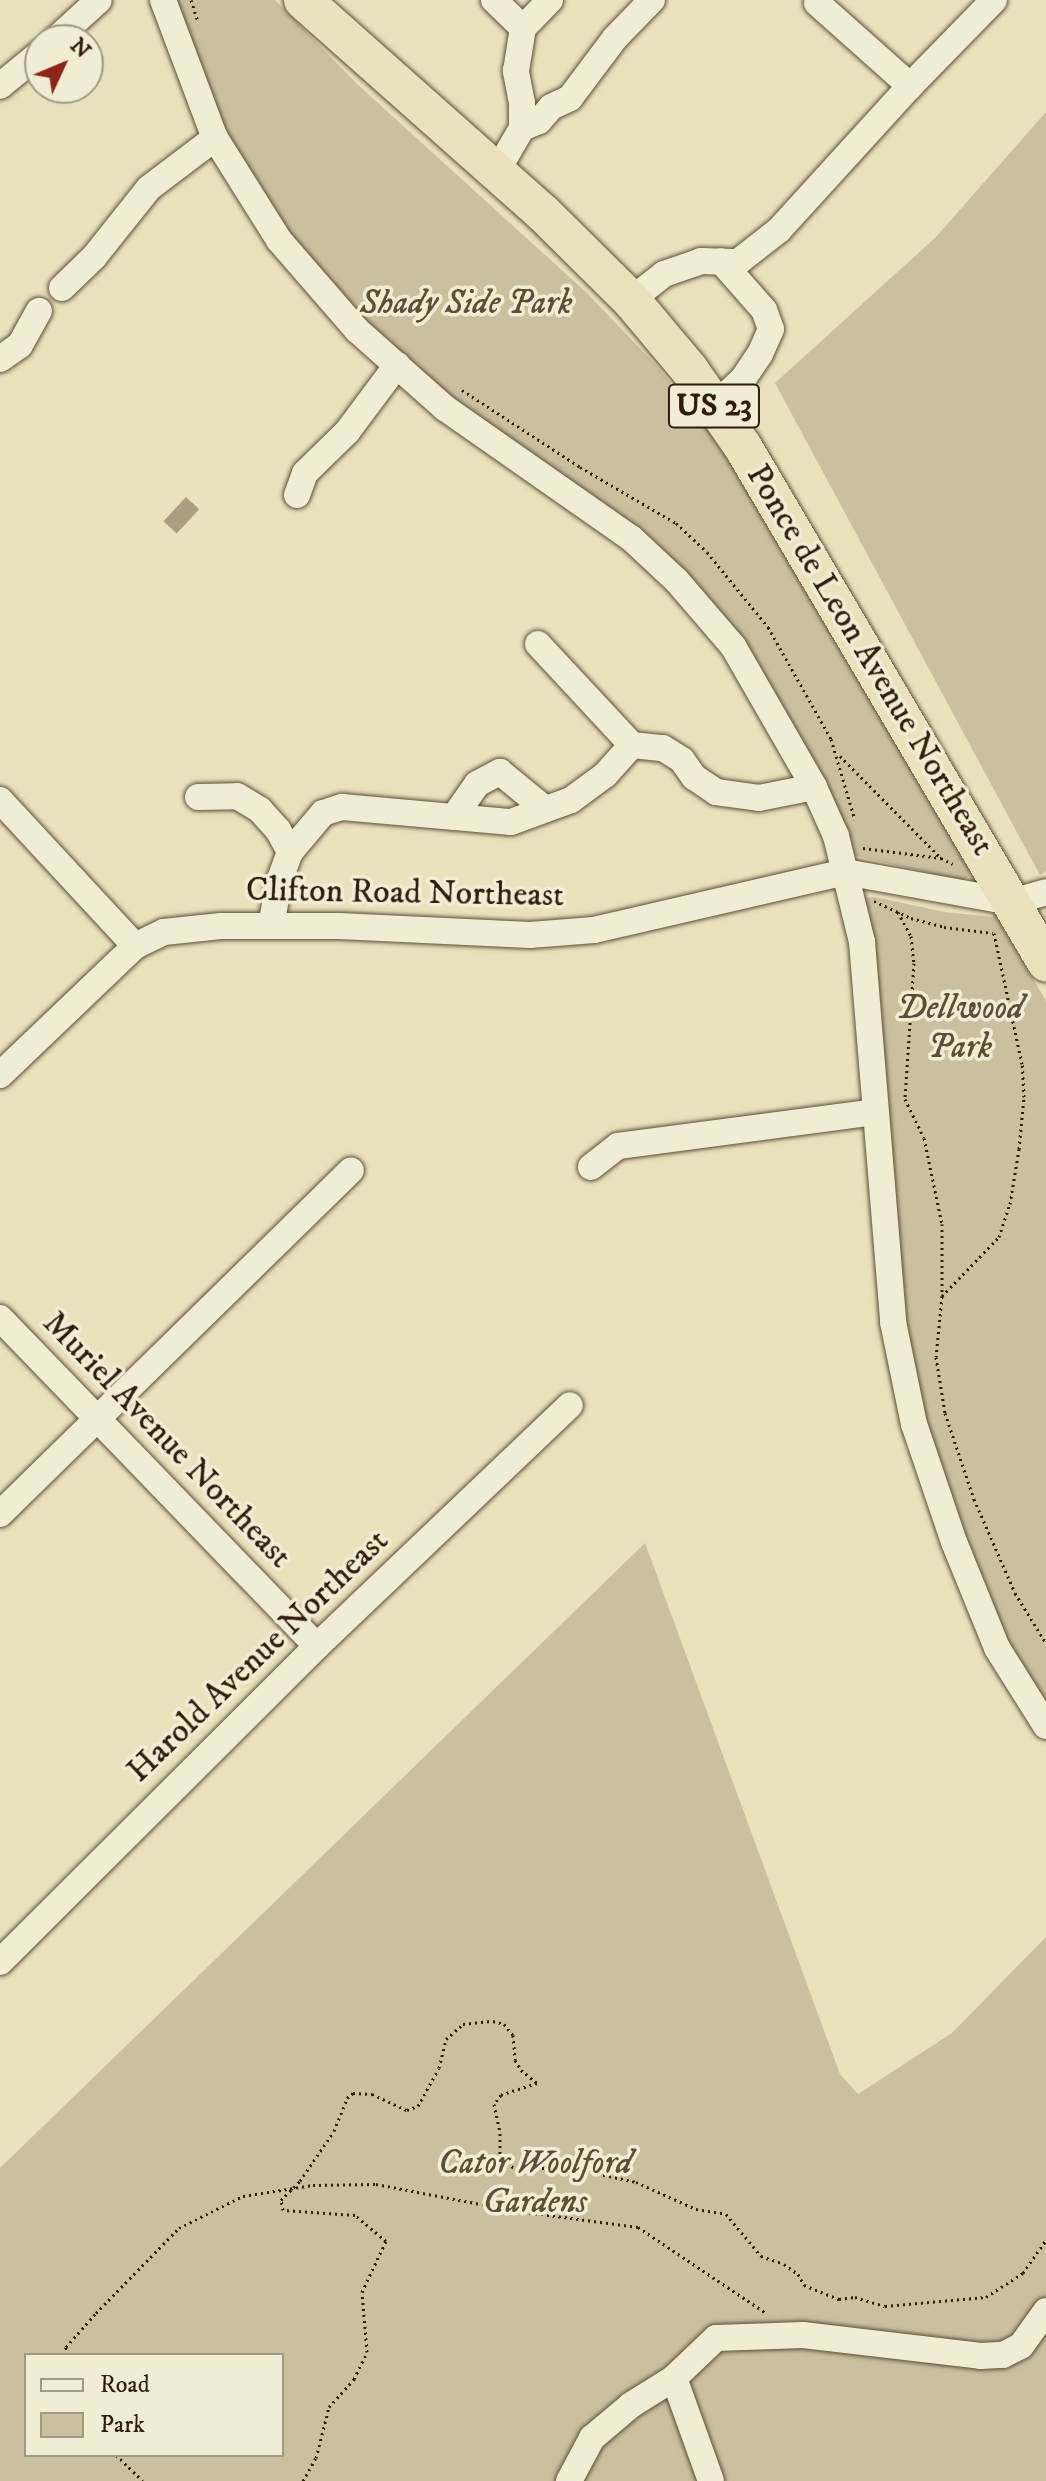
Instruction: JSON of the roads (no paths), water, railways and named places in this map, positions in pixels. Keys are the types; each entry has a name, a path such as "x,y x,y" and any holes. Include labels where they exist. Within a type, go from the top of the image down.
{"highway":[{"name":"Ponce de Leon Avenue Northeast","path":"303,0 497,171 631,300 714,406 751,460 1012,913 1046,962"}],"street":[{"path":"73,24 99,0"},
{"path":"163,0 215,138 279,240 357,330 445,408 631,538 677,581 733,646 814,787 848,860 862,942 893,1322 914,1424 954,1542 997,1648 1046,1726"},
{"path":"494,0 523,28"},
{"path":"497,171 522,116 516,53 523,28 550,0"},
{"path":"522,116 539,121 551,107 570,98 615,38 652,0"},
{"path":"631,300 664,274 701,261 738,262 779,230 910,86 994,0"},
{"path":"817,3 910,86"},
{"path":"0,86 24,66"},
{"path":"62,288 94,257 149,188 215,138"},
{"path":"714,406 743,379 760,354 771,329 764,310 721,261"},
{"path":"0,359 20,345 39,311"},
{"path":"297,495 305,473 347,432 397,365"},
{"path":"538,644 632,745 663,748 682,760 694,777 716,792 759,798 814,787"},
{"path":"271,926 279,882 290,852 323,813 342,807 511,822 571,800 605,775 632,745"},
{"path":"454,817 477,784 500,772 545,809"},
{"path":"198,797 237,796 269,820 290,852"},
{"path":"0,800 135,946"},
{"name":"Clifton Road Northeast","path":"0,1075 135,946 164,932 271,926 530,935 594,930 848,860 1012,913"},
{"path":"591,1167 618,1146 875,1112"},
{"path":"0,1514 351,1170"},
{"name":"Muriel Avenue Northeast","path":"0,1318 95,1420 317,1646"},
{"name":"Harold Avenue Northeast","path":"0,1962 317,1646 570,1405"},
{"path":"569,2481 592,2438 631,2405 674,2378 716,2338 803,2335 981,2356 1003,2355 1021,2346 1046,2311"},
{"path":"674,2378 711,2481"}],"park label":[{"name":"Shady Side Park","path":"466,304"},
{"name":"Dellwood Park","path":"960,1028"},
{"name":"Cator Woolford Gardens","path":"535,2182"}]}
